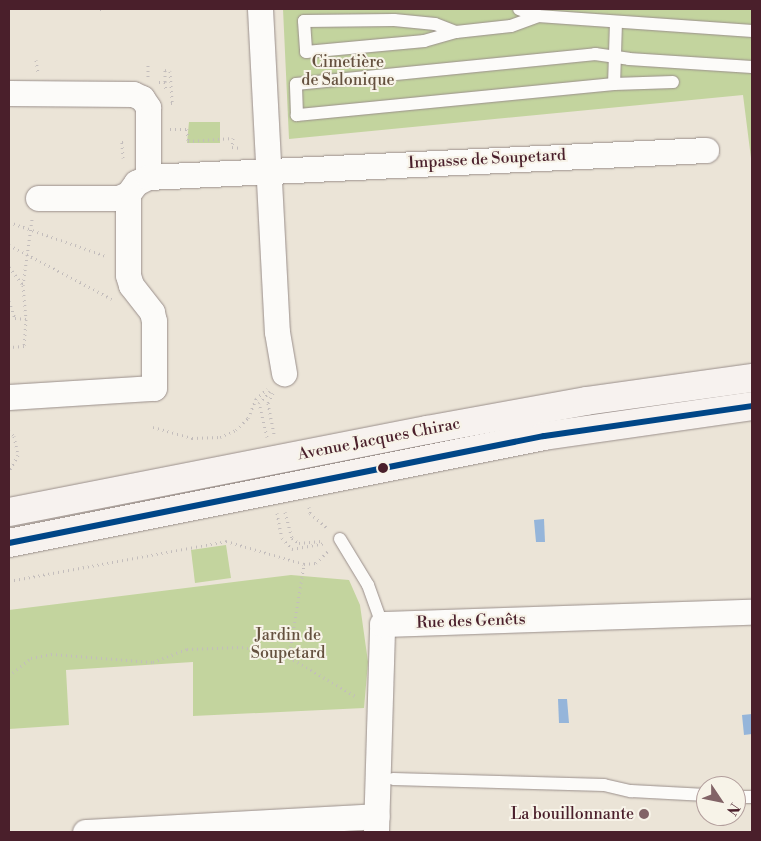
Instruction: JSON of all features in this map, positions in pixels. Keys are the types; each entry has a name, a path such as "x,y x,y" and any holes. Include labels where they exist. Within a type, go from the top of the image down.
{"main road":[{"name":"Avenue Jacques Chirac","path":"9,512 427,430 586,401 752,378"},
{"name":"Avenue Jacques Chirac","path":"9,543 544,436 752,406"}],"street":[{"path":"260,9 277,332 284,373"},
{"path":"9,93 133,94 142,98 148,107 148,177 136,183 128,194 118,198 38,198"},
{"name":"Impasse de Soupetard","path":"148,177 268,161 306,167 706,150"},
{"path":"9,397 154,388 154,321 152,312 131,285 128,260 128,194"},
{"name":"Rue des Genêts","path":"382,624 752,612"},
{"path":"85,832 376,824 382,624"}],"lane":[{"path":"519,9 538,16 752,30"},
{"path":"456,32 435,24 394,20 304,21 306,52 424,41 456,32 486,31 538,16"},
{"path":"614,84 616,22"},
{"path":"674,82 614,84 297,115 296,84 595,54 752,67"},
{"path":"340,540 368,585 382,624"},
{"path":"393,780 604,785 631,791 696,794"}],"path":[{"path":"148,62 148,82"},
{"path":"166,70 170,70 172,103 167,102 165,82 166,70"},
{"path":"157,82 165,82"},
{"path":"188,141 232,138 232,147 268,161"},
{"path":"10,347 24,346 26,319 23,285 31,230 32,199 38,198"},
{"path":"9,222 117,260 128,260"},
{"path":"9,245 120,303"},
{"path":"9,267 23,285"},
{"path":"9,301 15,318 26,319"},
{"path":"153,427 192,438 220,437 236,430 248,418 256,399 284,373"},
{"path":"282,432 273,434 268,403 284,373"},
{"path":"259,403 267,439"},
{"path":"9,431 14,436 18,455 9,471"},
{"path":"276,504 282,538 292,549 340,540"},
{"path":"284,510 292,538 299,543 340,540"},
{"path":"310,513 340,540"},
{"path":"9,582 226,541 304,564 316,563 340,540"},
{"path":"289,657 304,564"},
{"path":"9,676 31,658 51,654 153,662 187,649 242,648 289,657 362,700 380,701"}],"green space":[{"name":"Cimetière de Salonique","path":"283,9 752,9 752,166 743,95 289,139"},
{"path":"189,122 220,122 220,143 187,143"},
{"path":"226,545 231,578 195,583 191,550"},
{"name":"Jardin de Soupetard","path":"291,575 349,580 360,605 368,662 364,708 193,716 193,662 66,670 69,725 9,729 9,610"}],"water":[{"path":"544,519 545,542 536,542 534,520"},
{"path":"558,699 567,699 569,723 559,723"},
{"path":"752,714 752,734 744,735 742,715"}],"transit line":[{"path":"9,543 544,436 752,406"}],"place":[{"name":"La bouillonnante","path":"644,814"}]}
